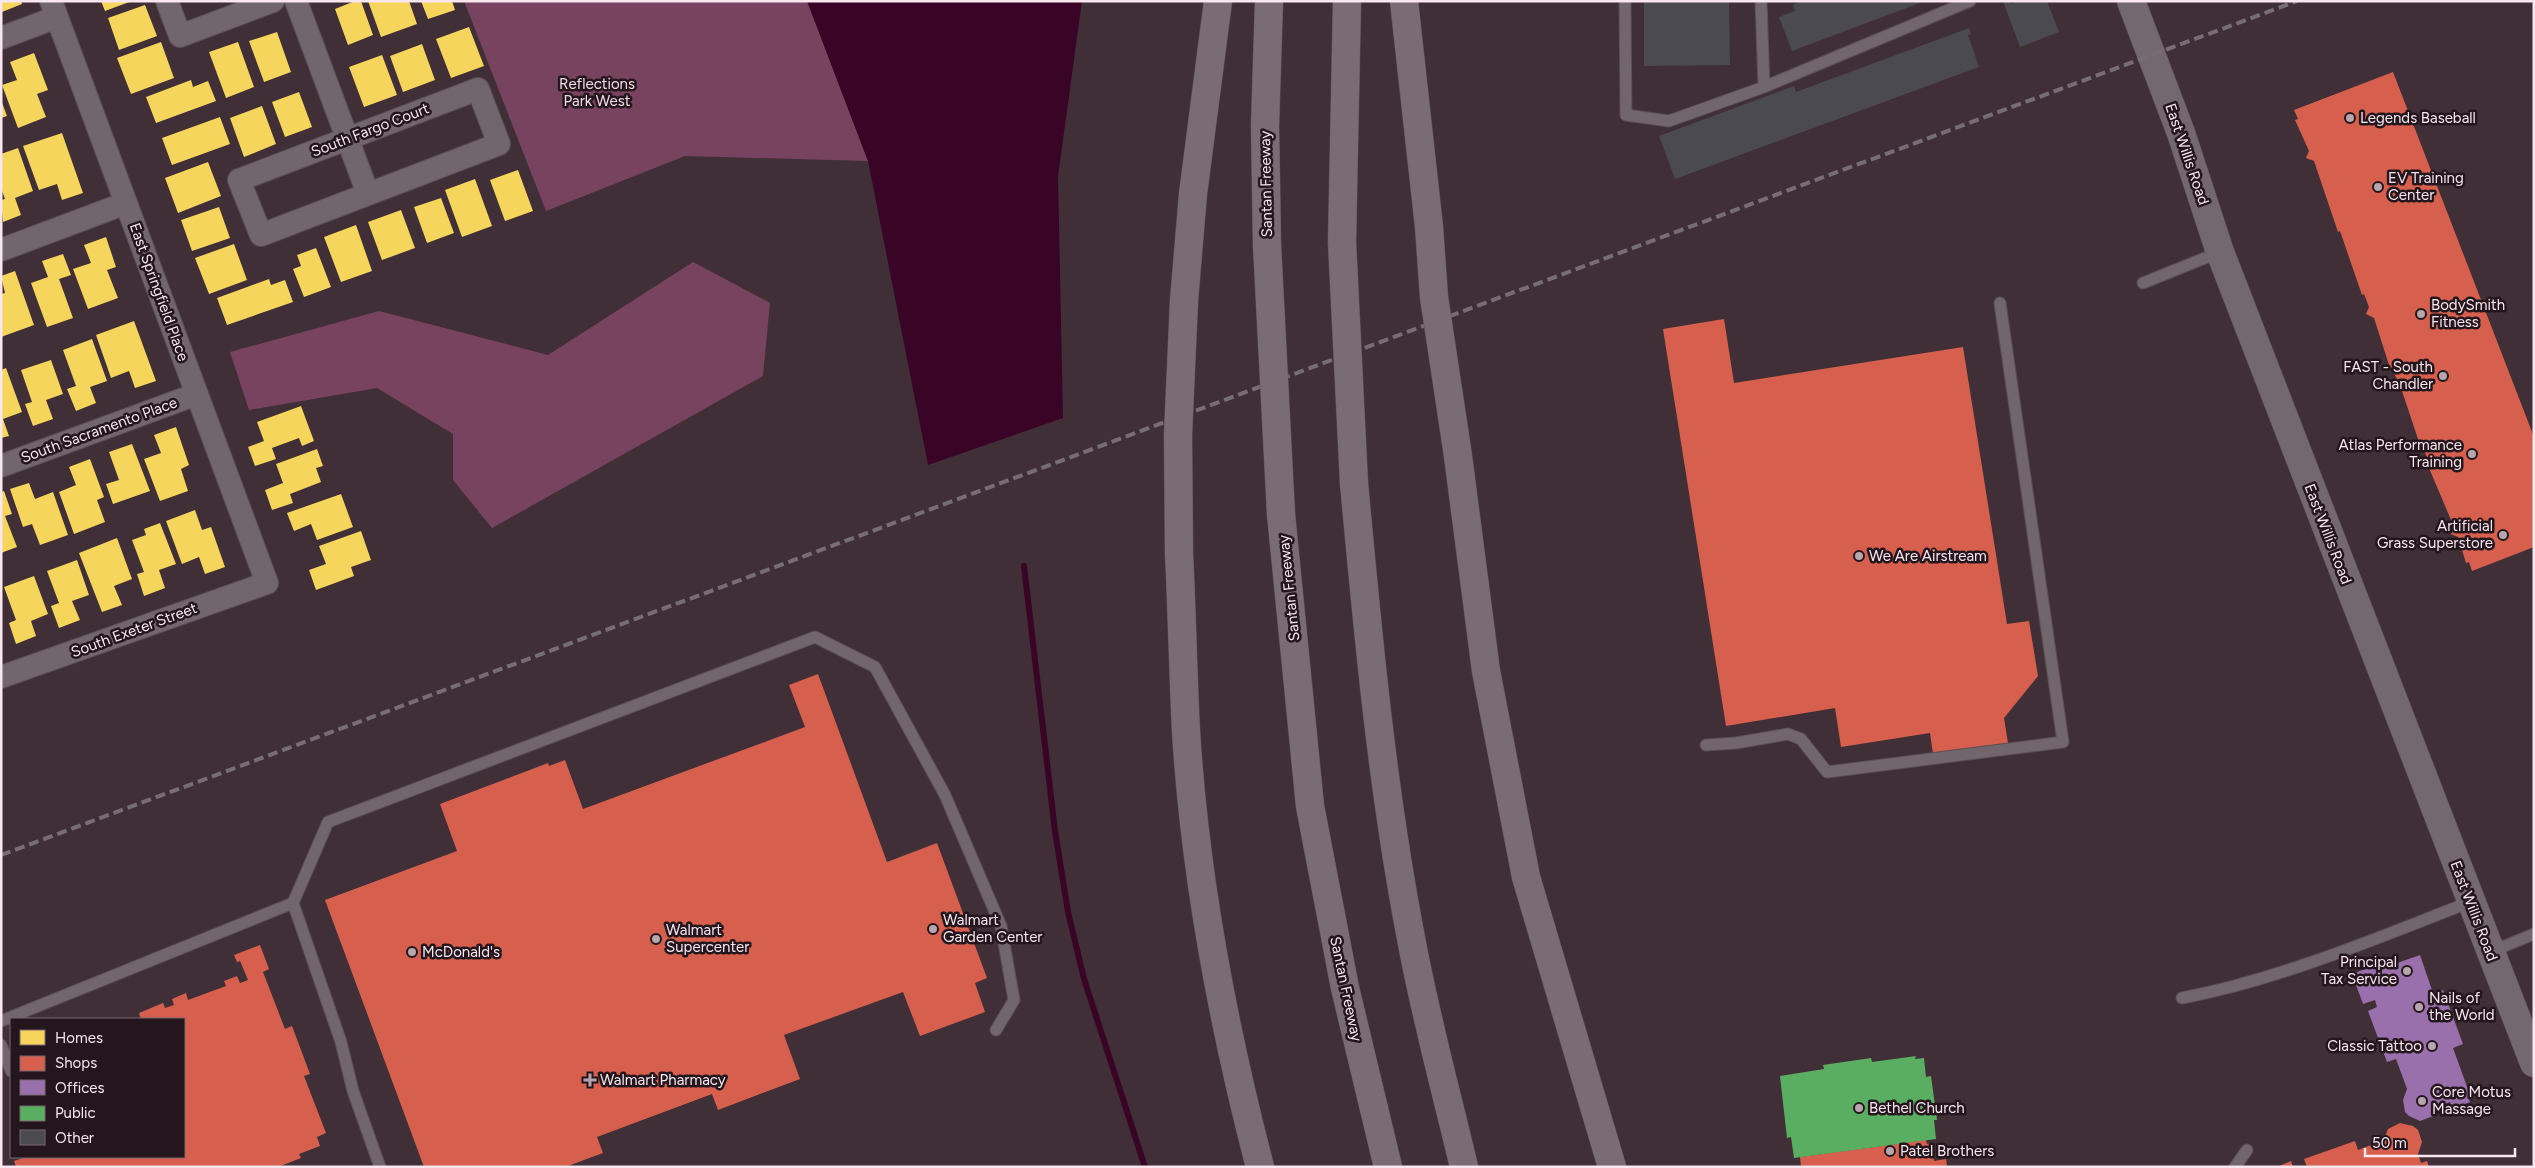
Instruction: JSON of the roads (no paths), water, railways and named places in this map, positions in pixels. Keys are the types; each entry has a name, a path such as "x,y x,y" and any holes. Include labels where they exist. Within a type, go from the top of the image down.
{"highway":[{"path":"1218,1 1193,194 1184,301 1178,435 1179,554 1186,732 1197,834 1213,950 1240,1090 1260,1167"},
{"name":"Santan Freeway","path":"1269,1 1265,126 1267,245 1281,514 1310,806 1344,988 1388,1167"},
{"path":"1347,1 1342,242 1354,483 1382,751 1411,938 1464,1167"},
{"path":"1404,1 1436,307 1458,456 1486,671 1526,877 1612,1167"}],"street":[{"path":"167,1 180,36 273,1"},
{"path":"296,1 368,194"},
{"name":"East Willis Road","path":"2131,1 2181,133 2220,252 2470,902 2534,1063"},
{"path":"1,38 54,9"},
{"name":"East Springfield Place","path":"54,9 267,582"},
{"name":"South Fargo Court","path":"478,89 499,144 368,194 260,235 240,180 478,89"},
{"path":"1,250 126,203"},
{"name":"South Sacramento Place","path":"1,466 197,394"},
{"name":"South Exeter Street","path":"1,677 267,582"}],"lane":[{"path":"1625,1 1626,115 1670,121 1764,87 1970,1"},
{"path":"1761,1 1764,87"},
{"path":"2143,283 2220,252"},
{"path":"1706,745 1736,743 1788,734 1801,739 1827,772 2063,742 2000,303"},
{"path":"380,1167 353,1091 341,1042 294,903 328,822 815,637 876,667 945,795 1001,926 1014,1000 996,1030"},
{"path":"2182,998 2216,992 2271,976 2470,902"},
{"path":"1,1021 294,903"},
{"path":"2490,952 2534,934"},
{"path":"1,1044 10,1069"},
{"path":"2235,1167 2248,1150"}],"waterway":[{"path":"1024,566 1055,831 1068,912 1084,979 1145,1167"}],"railway":[{"path":"1,855 2297,1"}],"place":[{"name":"Legends Baseball","path":"2350,118"},
{"name":"EV Training Center","path":"2378,187"},
{"name":"BodySmith Fitness","path":"2421,314"},
{"name":"FAST - South Chandler","path":"2443,376"},
{"name":"Atlas Performance Training","path":"2472,454"},
{"name":"Artificial Grass Superstore","path":"2503,535"},
{"name":"We Are Airstream","path":"1859,556"},
{"name":"Walmart Garden Center","path":"933,929"},
{"name":"Walmart Supercenter","path":"656,939"},
{"name":"McDonald's","path":"412,952"},
{"name":"Principal Tax Service","path":"2407,971"},
{"name":"Nails of the World","path":"2419,1007"},
{"name":"Classic Tattoo","path":"2432,1046"},
{"name":"Walmart Pharmacy","path":"590,1080"},
{"name":"Core Motus Massage","path":"2422,1101"},
{"name":"Bethel Church","path":"1859,1108"},
{"name":"Patel Brothers","path":"1890,1151"}],"park label":[{"name":"Reflections Park West","path":"597,92"}]}
